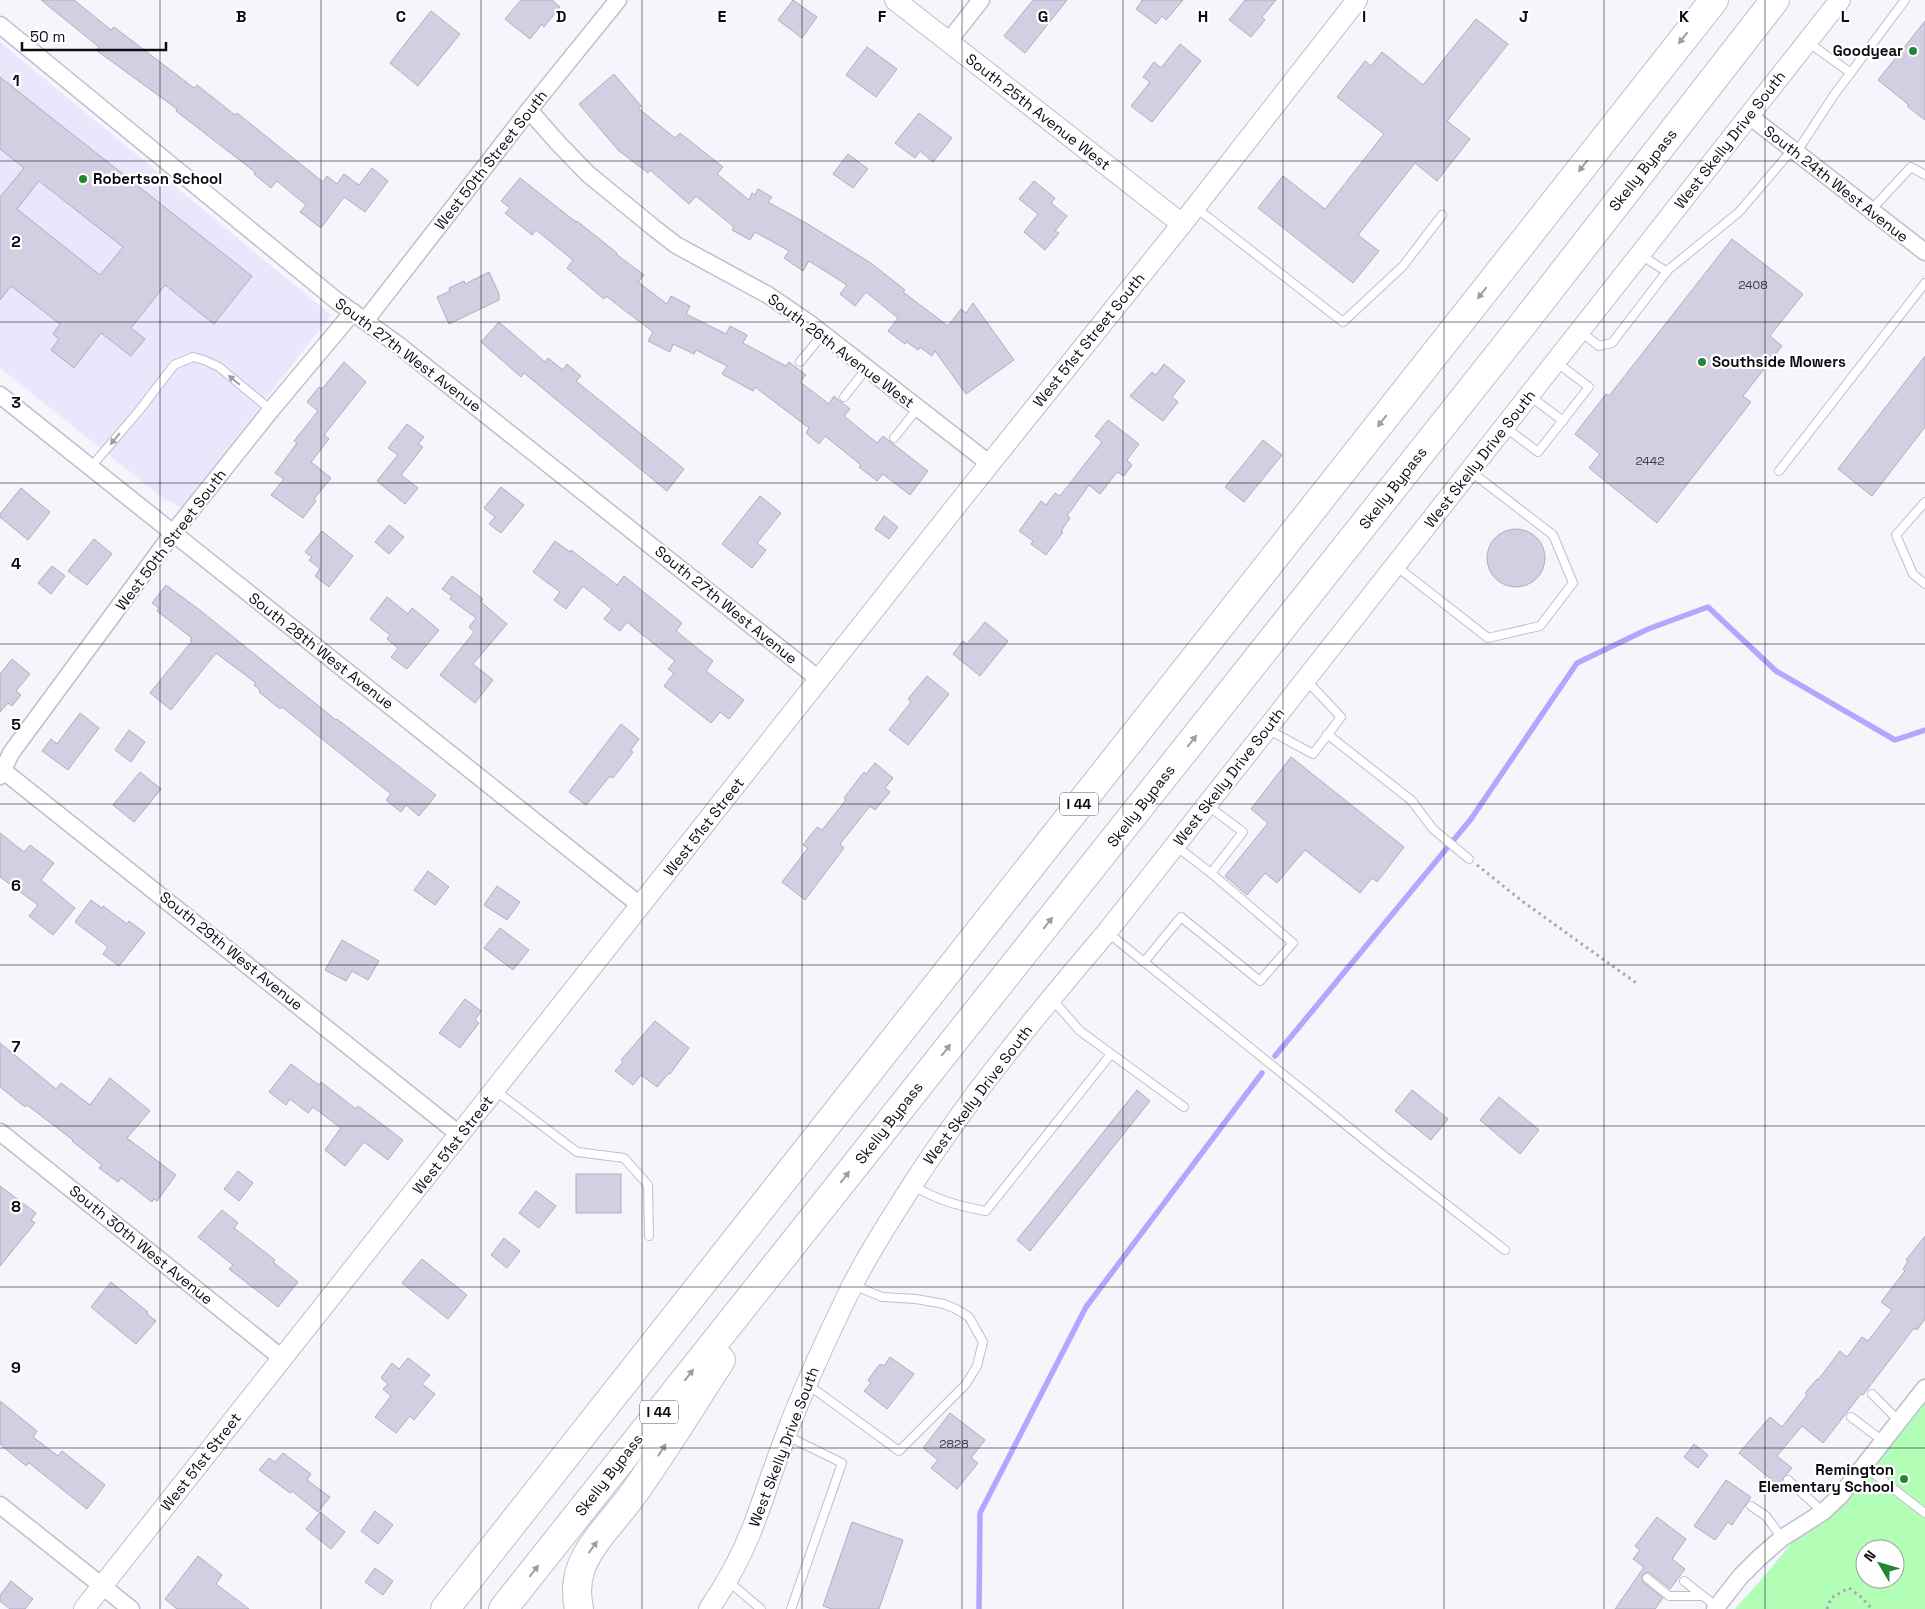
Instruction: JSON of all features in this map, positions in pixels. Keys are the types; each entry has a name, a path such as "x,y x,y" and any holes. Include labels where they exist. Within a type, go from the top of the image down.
{"highway":[{"name":"I 44","path":"445,1609 1714,0"},
{"name":"Skelly Bypass","path":"504,1609 1523,324 1775,0"},
{"path":"579,1609 576,1597 577,1580 581,1566 635,1491 815,1215"}],"street":[{"name":"West 50th Street South","path":"1,771 11,753 173,533 271,410 359,317 618,0"},
{"name":"South 25th Avenue West","path":"895,0 1182,224"},
{"path":"948,42 981,0"},
{"name":"West 51st Street South","path":"820,680 1357,0"},
{"name":"West Skelly Drive South","path":"709,1609 728,1581 752,1530 806,1384 853,1285 879,1236 971,1100 1051,997 1107,932 1840,0"},
{"name":"South 27th West Avenue","path":"0,25 359,317 397,344 820,680"},
{"name":"South 26th Avenue West","path":"529,110 588,174 676,245 768,294 823,334 990,464"},
{"name":"South 24th West Avenue","path":"1748,115 1925,252"},
{"name":"South 28th West Avenue","path":"0,396 642,906"},
{"name":"West 51st Street","path":"84,1609 820,680"},
{"name":"South 29th West Avenue","path":"1,771 293,1000 460,1135"},
{"name":"South 30th West Avenue","path":"0,1132 283,1359"},
{"path":"1716,1608 1740,1577 1782,1538 1823,1512 1840,1496 1925,1388"},
{"path":"0,1505 131,1609"}],"lane":[{"path":"1580,332 1600,346 1612,343 1667,272 1739,212 1794,151 1904,0"},
{"path":"1807,41 1851,72"},
{"path":"1870,210 1911,167 1925,175"},
{"path":"1195,207 1343,322 1403,266 1442,215"},
{"path":"1641,255 1667,272"},
{"path":"1779,470 1925,283"},
{"path":"800,362 823,334"},
{"path":"90,468 138,412 174,365 193,357 219,367 271,410"},
{"path":"1505,427 1538,452 1589,387 1556,362"},
{"path":"844,397 867,368"},
{"path":"1530,396 1562,421"},
{"path":"894,438 918,408"},
{"path":"1396,566 1488,638 1540,626 1574,583 1553,535 1470,471"},
{"path":"1925,502 1896,535 1913,574 1925,584"},
{"path":"1267,729 1312,754 1328,734 1341,716 1306,680"},
{"path":"1328,734 1411,800 1433,829 1469,859"},
{"path":"1207,805 1243,832 1211,873"},
{"path":"1144,962 1181,917 1260,980 1292,943 1211,873 1175,845"},
{"path":"1107,932 1383,1155 1505,1250"},
{"path":"1051,997 1080,1031 1184,1107"},
{"path":"912,1185 956,1206 986,1211 1111,1054"},
{"path":"496,1091 577,1152 624,1158 648,1185 649,1236"},
{"path":"806,1384 899,1450 966,1384 977,1366 983,1342 969,1317 944,1304 916,1299 882,1298 853,1285"},
{"path":"1872,1394 1899,1421"},
{"path":"1851,1417 1884,1441"},
{"path":"786,1435 842,1463 791,1609"},
{"path":"1864,1466 1925,1513"},
{"path":"1788,1480 1823,1512"},
{"path":"1751,1506 1766,1516 1782,1538"},
{"path":"1647,1578 1669,1596 1702,1596"},
{"path":"728,1581 761,1609"},
{"path":"1684,1582 1716,1608"}],"path":[{"path":"1469,859 1522,901 1638,985"},
{"path":"1827,1609 1831,1598 1849,1588 1860,1596 1872,1609"}],"shaded area":[{"name":"Robertson School","path":"0,42 331,315 181,508 165,500 0,368"}],"green space":[{"path":"1925,1378 1925,1609 1735,1609 1767,1573"}],"building":[{"path":"41,0 74,0 111,30 114,27 194,88 197,85 235,115 237,113 323,182 327,176 337,184 344,174 359,185 372,168 388,181 365,212 344,197 321,228 300,212 306,205 277,181 271,188 254,174 255,172 176,111 177,109 96,50 99,47"},
{"path":"521,0 552,0 560,7 544,27 542,24 530,39 505,19"},
{"path":"793,0 817,17 802,38 778,20"},
{"path":"1033,0 1067,0 1025,53 1004,36"},
{"path":"1141,0 1183,0 1166,20 1162,16 1156,24 1136,9"},
{"path":"1245,0 1276,0 1262,17 1265,20 1251,37 1229,20"},
{"path":"431,11 460,34 418,86 390,63"},
{"path":"1476,19 1508,44 1447,121 1470,139 1437,181 1415,163 1358,235 1379,251 1353,283 1258,208 1283,176 1325,209 1384,134 1337,97 1365,61 1371,66 1382,52 1423,85"},
{"name":"Goodyear","path":"1925,21 1925,120 1878,80"},
{"path":"1180,44 1201,61 1152,122 1131,106 1150,82 1143,77 1154,62 1161,68"},
{"path":"867,47 897,69 876,97 846,75"},
{"path":"614,74 641,106 638,108 675,138 680,133 723,167 717,174 749,200 752,193 755,195 758,189 772,197 768,202 871,263 905,290 903,292 948,326 961,309 966,313 973,303 1014,360 966,394 935,351 932,356 920,347 918,350 907,342 905,344 888,331 898,318 866,292 855,306 840,294 847,285 809,261 803,271 784,258 789,251 755,232 750,240 732,230 734,227 696,196 689,204 650,170 648,173 618,150 579,104"},
{"path":"0,77 252,276 214,324 165,285 131,328 145,339 131,356 101,333 74,368 51,350 59,339 53,334 60,324 11,286 0,300 0,197 24,168 0,149","holes":["39,181 123,247 100,275 17,209"]},
{"path":"919,113 952,138 933,162 920,151 915,158 895,143"},
{"path":"848,154 868,169 853,188 833,174"},
{"path":"520,178 644,275 638,282 667,304 671,296 690,306 686,314 726,334 730,326 747,335 743,343 786,366 789,362 806,375 800,382 829,404 834,396 850,409 844,416 877,443 883,436 928,471 910,495 883,474 877,481 859,467 861,465 825,436 819,444 806,433 809,428 755,387 753,391 722,374 727,366 696,350 694,354 673,344 670,352 648,341 653,332 606,296 604,299 567,268 573,260 536,230 532,235 505,213 510,208 501,201"},
{"path":"1034,181 1055,198 1051,203 1067,216 1055,231 1059,233 1045,250 1024,232 1038,214 1019,199"},
{"path":"1732,239 1803,294 1770,336 1782,346 1743,396 1751,402 1657,523 1589,468 1600,454 1575,434 1606,394 1609,396"},
{"path":"489,272 499,294 499,300 449,324 437,297 450,291 449,288 464,281 465,284"},
{"path":"499,322 545,362 548,358 563,370 567,364 581,376 576,381 684,469 667,491 524,373 521,377 481,342"},
{"path":"1925,356 1925,427 1872,496 1838,469"},
{"path":"344,362 366,382 324,435 329,439 311,462 331,478 314,499 316,501 303,518 271,495 284,479 275,473 297,443 294,441 318,411 307,402 319,387 322,389"},
{"path":"1164,364 1185,381 1172,397 1178,402 1163,421 1130,396 1152,372 1156,375"},
{"path":"1108,420 1139,444 1127,460 1132,465 1124,476 1117,472 1100,494 1089,485 1067,516 1070,518 1061,531 1063,532 1046,555 1031,544 1033,541 1019,531 1041,501 1046,505 1055,493 1060,496 1102,442 1095,436"},
{"path":"407,424 424,437 418,444 423,447 401,475 418,488 405,504 377,481 398,455 388,448"},
{"path":"1263,440 1282,455 1244,502 1225,487"},
{"path":"501,487 524,505 501,533 489,524 495,517 484,508"},
{"path":"21,488 50,512 28,540 0,517 0,514"},
{"path":"760,496 781,513 757,543 766,550 752,568 722,544"},
{"path":"884,516 898,527 889,539 875,529"},
{"path":"389,525 404,537 389,554 375,542"},
{"path":"1510,529 1522,529 1537,537 1545,552 1545,564 1537,579 1522,587 1510,587 1495,579 1487,564 1487,552 1495,537"},
{"path":"322,531 353,556 329,587 315,576 320,569 309,560 312,557 305,552"},
{"path":"94,539 112,554 87,585 68,571"},
{"path":"555,541 570,552 571,550 617,585 624,576 682,623 676,631 713,661 706,671 744,700 729,719 720,712 711,723 664,686 674,673 668,669 675,661 627,622 620,631 604,619 612,609 583,586 566,609 554,600 560,592 533,572"},
{"path":"52,566 65,576 51,594 38,583"},
{"path":"452,576 483,599 481,602 507,624 473,664 493,680 475,703 440,675 474,632 469,627 476,618 450,599 452,596 442,589"},
{"path":"166,585 336,720 436,795 419,816 406,805 401,812 386,800 391,794 282,707 280,709 259,692 260,690 254,685 256,683 216,653 171,710 150,693 192,641 190,640 192,638 157,611 159,608 152,603"},
{"path":"387,597 408,614 412,608 439,630 407,669 391,657 398,648 387,639 390,635 370,619"},
{"path":"985,622 1008,641 980,676 953,654 963,641 967,644"},
{"path":"12,659 30,674 16,691 21,695 12,706 8,703 0,712 0,674"},
{"path":"927,676 949,694 908,745 889,730 911,702 908,699"},
{"path":"80,713 99,728 68,770 42,751 51,739 57,744"},
{"path":"621,724 639,739 630,751 633,752 613,778 610,776 586,805 569,792"},
{"path":"129,730 145,742 131,762 115,750"},
{"path":"1291,757 1404,847 1377,882 1372,878 1360,893 1305,850 1277,883 1265,873 1247,895 1225,876 1268,823 1251,809"},
{"path":"875,763 893,778 885,788 890,792 875,810 870,806 840,844 844,848 805,900 782,882 808,848 803,845 817,827 822,830 846,800 844,798 864,772 866,774"},
{"path":"140,772 161,789 134,822 113,805"},
{"path":"0,833 24,852 30,845 54,863 41,880 75,908 53,935 29,916 38,905 0,877"},
{"path":"428,871 449,887 435,905 414,890"},
{"path":"497,886 520,902 507,920 484,905"},
{"path":"91,900 102,908 103,906 127,924 129,921 145,933 119,966 103,954 108,947 75,922"},
{"path":"500,928 529,950 513,970 484,948"},
{"path":"342,940 379,961 368,980 352,971 346,981 325,970"},
{"path":"465,999 481,1011 475,1020 479,1023 460,1048 439,1033"},
{"path":"655,1021 689,1048 670,1074 657,1087 641,1075 633,1085 615,1071 623,1062 621,1060"},
{"path":"0,1043 56,1089 61,1083 90,1105 110,1078 150,1111 127,1138 176,1175 157,1201 154,1199 152,1202 121,1178 118,1182 99,1168 102,1165 73,1140 0,1087"},
{"path":"291,1064 319,1085 321,1082 356,1109 358,1106 403,1140 388,1160 364,1142 345,1166 325,1150 341,1128 313,1107 308,1113 290,1099 286,1105 269,1092"},
{"path":"1137,1090 1150,1101 1030,1251 1017,1240"},
{"path":"1412,1090 1448,1119 1431,1140 1395,1111"},
{"path":"1499,1097 1539,1130 1520,1154 1480,1120"},
{"path":"238,1171 253,1183 239,1201 224,1189"},
{"path":"576,1174 621,1174 621,1213 576,1213"},
{"path":"0,1186 36,1213 31,1220 35,1223 0,1266"},
{"path":"536,1191 556,1206 539,1228 519,1213"},
{"path":"222,1210 238,1223 234,1228 275,1260 273,1262 298,1282 278,1307 229,1269 233,1265 198,1237"},
{"path":"1925,1236 1925,1319 1917,1330 1914,1328 1863,1395 1861,1394 1823,1443 1802,1426 1777,1456 1792,1468 1778,1485 1739,1453 1770,1417 1782,1427 1807,1395 1805,1393 1818,1380 1840,1351 1847,1357 1862,1337 1868,1341 1892,1310 1881,1302 1905,1271 1903,1269 1908,1261 1906,1260"},
{"path":"504,1238 520,1251 507,1268 491,1255"},
{"path":"422,1259 467,1295 448,1319 402,1283"},
{"path":"111,1282 148,1312 147,1314 156,1321 136,1344 91,1307"},
{"path":"890,1357 914,1374 887,1409 864,1391 871,1383 868,1380 880,1364 884,1366"},
{"path":"408,1358 430,1375 422,1384 435,1394 414,1420 410,1416 396,1433 375,1417 391,1396 383,1389 388,1384 381,1378 392,1363 399,1369"},
{"path":"0,1401 37,1431 33,1437 58,1456 62,1451 105,1485 87,1509 29,1463 26,1466 0,1444"},
{"path":"950,1413 985,1440 971,1458 978,1463 957,1489 931,1468 938,1460 923,1448"},
{"path":"1694,1444 1708,1455 1698,1468 1684,1457"},
{"path":"283,1453 311,1474 307,1480 330,1497 318,1512 292,1491 290,1493 259,1470 269,1458 275,1462"},
{"path":"1726,1480 1751,1497 1732,1525 1728,1522 1715,1540 1694,1526"},
{"path":"375,1511 393,1525 378,1544 361,1531"},
{"path":"320,1512 345,1532 331,1549 306,1529"},
{"path":"1657,1517 1686,1539 1672,1559 1685,1569 1670,1589 1650,1573 1642,1575 1643,1582 1663,1598 1655,1609 1615,1609 1644,1567 1633,1559 1640,1550 1635,1546"},
{"path":"852,1522 903,1540 879,1609 832,1609 823,1606"},
{"path":"198,1556 222,1575 216,1584 249,1609 177,1609 165,1599"},
{"path":"375,1568 393,1581 383,1595 365,1582"},
{"path":"11,1581 33,1599 25,1609 10,1609 0,1601 0,1595"}],"waterway":[{"path":"1275,1056 1471,819 1577,663 1648,629 1708,607 1776,671 1895,740 1925,730"},
{"path":"979,1609 980,1513 1086,1307 1262,1073"}],"place":[{"name":"Goodyear","path":"1913,51"},
{"name":"Robertson School","path":"83,179"},
{"name":"Southside Mowers","path":"1702,362"},
{"name":"Remington Elementary School","path":"1904,1479"}]}
